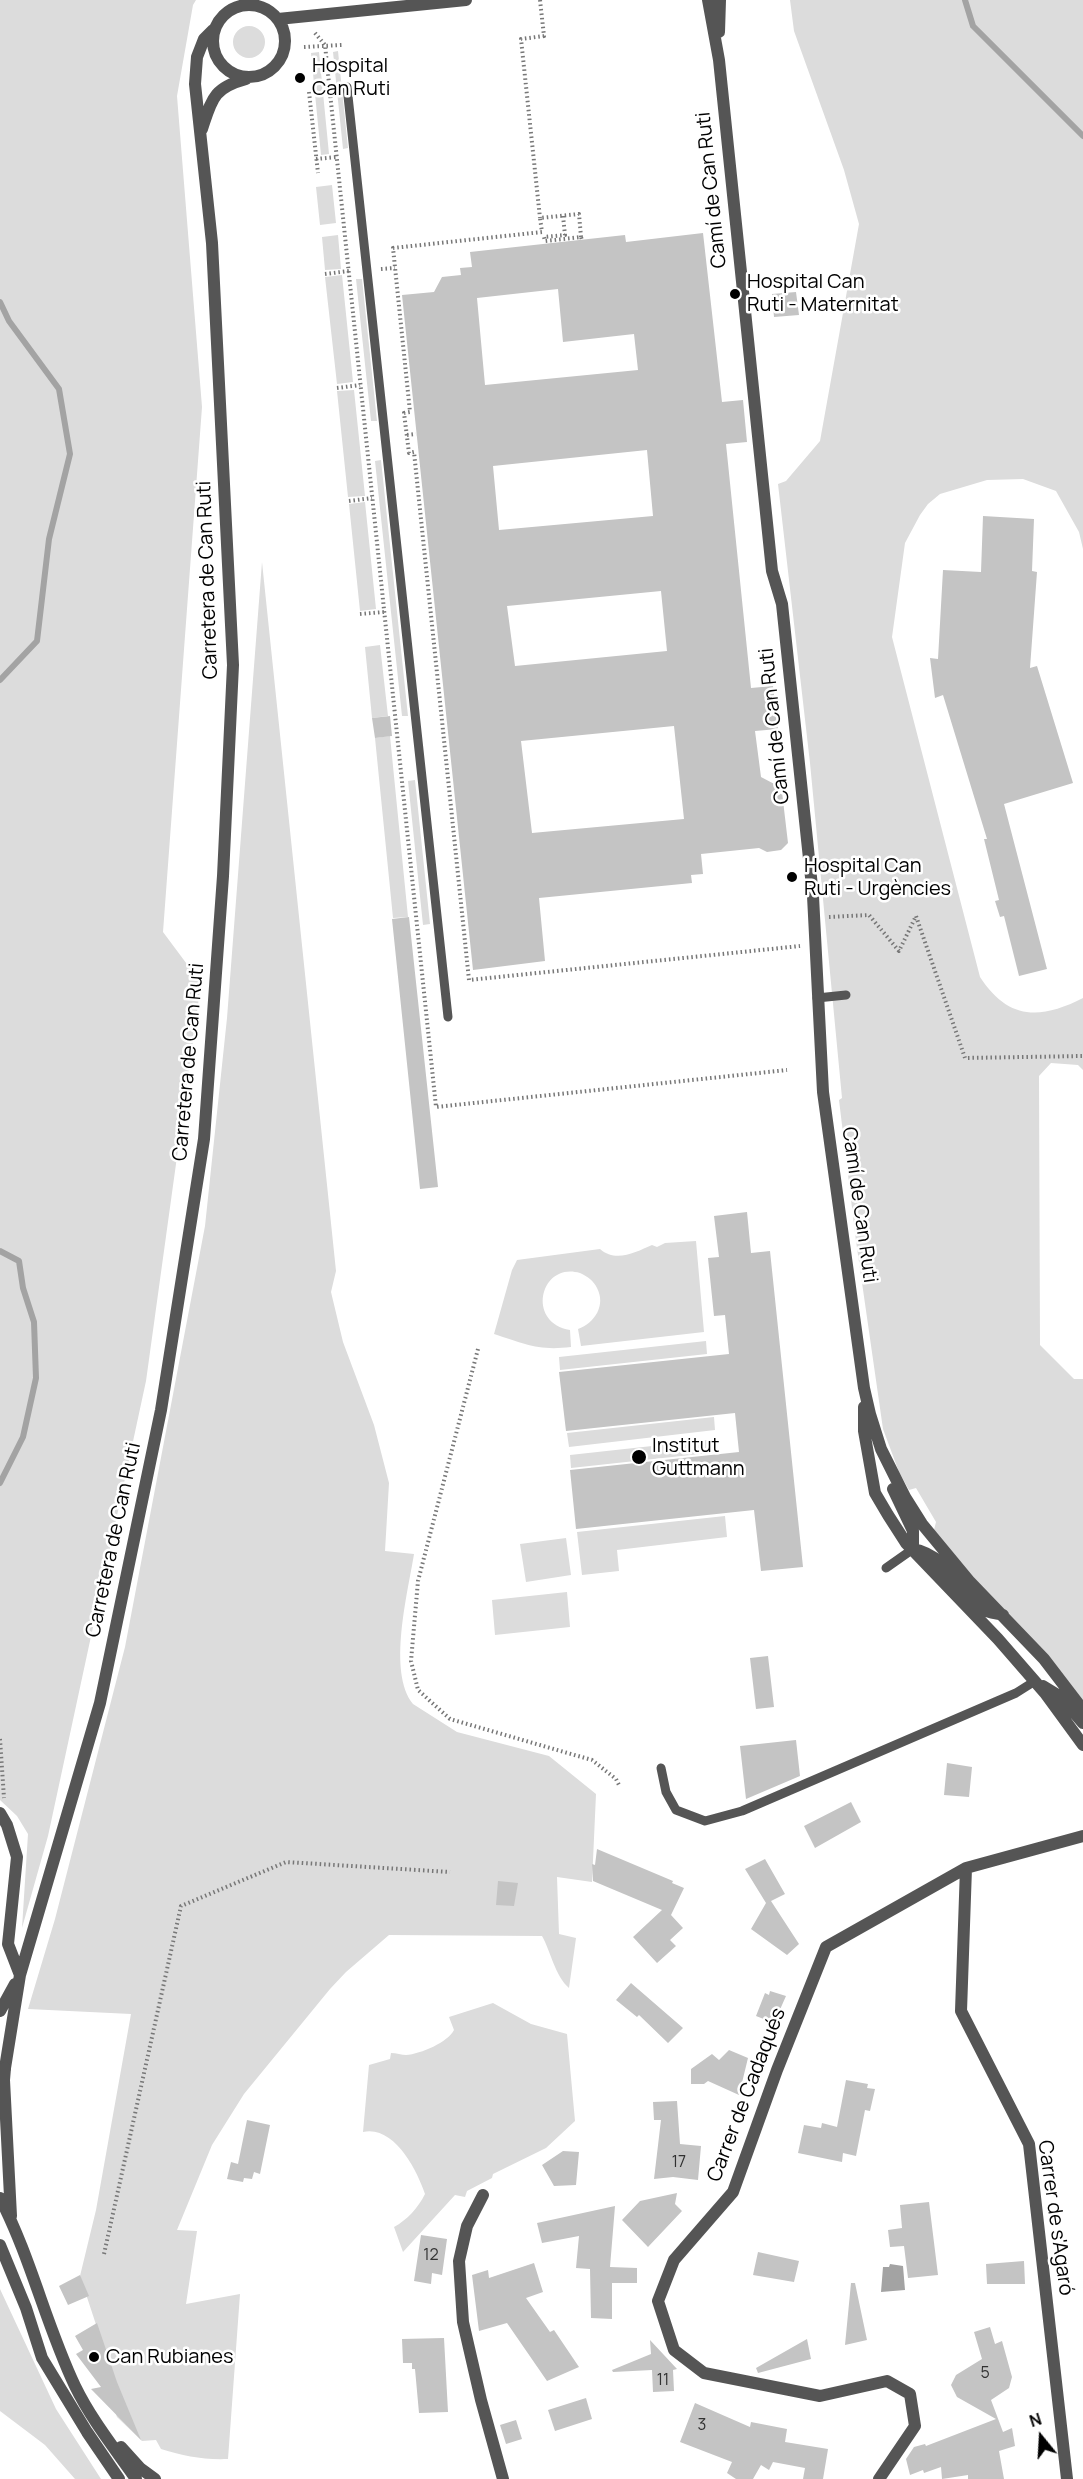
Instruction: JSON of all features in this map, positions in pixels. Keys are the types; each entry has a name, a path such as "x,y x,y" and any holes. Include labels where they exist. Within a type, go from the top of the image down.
{"street":[{"path":"226,12 246,4 268,4 284,32 285,46 282,57 275,67 265,74 254,77 239,76 226,70 216,59 212,45 213,30 226,12 231,0"},
{"path":"278,19 466,0"},
{"name":"Camí de Can Ruti","path":"708,0 719,60 772,571 782,604 813,896 823,1092 864,1388 881,1449 922,1524 970,1582 1044,1659 1083,1710"},
{"name":"Camí de Can Ruti","path":"719,60 720,0"},
{"name":"Carretera de Can Ruti","path":"5,2068 20,1975 100,1703 161,1410 204,1139 224,876 233,665 212,243 195,84 197,57 204,39 213,30"},
{"name":"Carretera de Can Ruti","path":"201,133 212,97 231,83 254,77"},
{"name":"Camí de Can Ruti","path":"864,1388 864,1431 876,1493 906,1543 1035,1681 1083,1745"},
{"name":"Camí de Can Ruti","path":"893,1473 893,1489 913,1531 913,1549"},
{"name":"Camí de Can Ruti","path":"913,1549 927,1551 986,1611 1003,1615"},
{"name":"Camí de Can Ruti","path":"1035,1681 1061,1697 1083,1724"},
{"path":"0,1814 7,1825 17,1857 8,1944 20,1975"},
{"name":"Carrer de Cadaqués","path":"879,2479 915,2426 910,2394 887,2380 820,2396 704,2373 674,2350 658,2301 674,2260 733,2192 777,2070 826,1947 966,1868 1083,1836"},
{"name":"Carrer de s'Agaró","path":"966,1868 961,2011 1029,2144 1067,2479"},
{"name":"Carretera de Can Ruti","path":"0,2011 20,1975"},
{"path":"0,2081 5,2068"},
{"path":"5,2068 11,2220"},
{"path":"483,2195 467,2226 459,2260 463,2322 503,2479"},
{"path":"0,2198 11,2220 55,2339 76,2388 136,2479"},
{"path":"1,2245 26,2308 42,2358 119,2479"},
{"path":"95,2418 140,2468 155,2479"}],"lane":[{"path":"347,87 448,1017"},
{"path":"817,998 846,995"},
{"path":"886,1568 913,1549"},
{"path":"661,1768 666,1792 676,1810 705,1821 742,1811 1017,1693 1035,1681"}],"path":[{"path":"540,0 544,36 521,39 542,232 393,248 410,412 404,413 409,453 414,452 469,980 801,946"},
{"path":"315,33 325,45 436,1107 787,1070"},
{"path":"304,47 342,45"},
{"path":"309,92 318,173"},
{"path":"316,159 354,154"},
{"path":"540,218 579,214 582,238 544,241 544,237 565,235 563,216"},
{"path":"337,388 360,385"},
{"path":"407,435 416,434"},
{"path":"349,501 372,498"},
{"path":"360,614 384,612"},
{"path":"826,917 869,915 899,951 916,916 965,1058 1083,1056"},
{"path":"478,1348 418,1581 411,1661 418,1690 450,1719 592,1760 616,1779 619,1785"},
{"path":"0,1739 7,1825"},
{"path":"104,2254 181,1906 286,1862 450,1872"}],"shaded area":[{"path":"0,0 196,0 193,5 177,96 202,407 163,932 201,983 146,1381 48,1836 22,1928 28,1834 17,1816 0,1800"},
{"path":"790,0 1083,0 1083,549 1079,532 1056,491 1023,479 987,480 940,494 920,515 905,543 892,637 980,977 1002,1002 1026,1012 1053,1010 1083,998 1083,1070 1078,1065 1051,1063 1039,1076 1040,1345 1074,1379 1083,1379 1083,1701 971,1576 934,1530 936,1522 916,1488 909,1490 899,1472 883,1429 856,1241 839,1100 842,1098 810,763 778,484 786,481 820,441 859,224 844,170 794,31"},
{"path":"249,26 260,31 265,42 260,53 249,58 238,53 233,42 238,31"},
{"path":"338,51 348,148 343,149 333,52"},
{"path":"319,52 329,154 321,155 311,53"},
{"path":"332,185 336,223 320,225 316,187"},
{"path":"338,235 341,269 325,270 322,237"},
{"path":"342,275 353,382 337,384 325,277"},
{"path":"356,279 362,279 377,421 371,421"},
{"path":"354,390 365,496 348,497 337,391"},
{"path":"381,460 408,716 402,716 375,461"},
{"path":"365,502 376,609 360,611 349,504"},
{"path":"262,562 336,1271 331,1292 343,1342 374,1425 389,1483 385,1551 414,1554 404,1610 400,1652 405,1690 413,1704 457,1732 549,1756 596,1794 592,1882 557,1877 559,1934 576,1938 569,1988 557,1970 542,1936 389,1935 330,1989 244,2094 212,2145 177,2230 197,2231 186,2304 240,2294 228,2459 219,2459 194,2457 161,2449 156,2440 142,2441 117,2417 103,2378 109,2364 80,2276 96,2210 131,2014 28,2009 55,1919 125,1647 205,1226 227,1018"},
{"path":"380,645 388,716 372,718 365,647"},
{"path":"390,736 408,917 393,918 375,738"},
{"path":"415,780 430,924 423,925 408,781"},
{"path":"696,1241 704,1332 581,1346 578,1329 594,1318 597,1313 599,1294 596,1285 588,1277 580,1273 567,1272 556,1276 548,1284 543,1305 547,1316 556,1325 570,1330 571,1347 540,1347 494,1334 512,1270 517,1260 600,1249 619,1256 652,1245 657,1247 665,1243"},
{"path":"706,1341 707,1354 560,1370 559,1357"},
{"path":"714,1417 715,1430 569,1447 567,1433"},
{"path":"716,1439 718,1452 571,1468 570,1455"},
{"path":"725,1516 727,1537 617,1550 619,1571 582,1575 577,1532"},
{"path":"566,1538 571,1575 526,1582 520,1544"},
{"path":"567,1592 570,1627 495,1635 492,1600"},
{"path":"493,2003 531,2024 567,2034 575,2121 546,2148 493,2174 492,2178 467,2191 465,2197 455,2195 403,2252 394,2227 412,2213 425,2194 410,2162 394,2142 385,2135 363,2132 369,2065 390,2059 391,2053 406,2055 433,2047 446,2039 454,2030 449,2017"},
{"path":"890,2264 903,2266 905,2290 881,2292 883,2267 889,2267"},
{"path":"0,2289 56,2409 101,2479 75,2479 45,2445 0,2411"}],"building":[{"path":"703,233 722,402 743,400 747,442 726,444 751,688 773,686 778,729 755,731 761,777 780,787 788,843 781,850 767,852 759,848 701,854 703,874 691,875 692,883 539,898 545,961 473,970 402,295 434,292 442,277 461,275 460,268 472,267 470,252 625,235 626,242","holes":["558,289 563,342 634,334 638,370 485,385 477,298","647,450 653,516 499,530 493,466","661,591 667,651 515,666 507,606","674,726 684,819 532,833 521,741"]},
{"path":"796,292 799,315 774,317 772,294"},
{"path":"983,516 1034,519 1032,571 1037,572 1030,668 1037,666 1073,783 1004,804 1047,969 1019,976 1004,916 1000,917 995,901 999,900 984,839 987,839 943,695 935,698 930,658 938,659 943,570 981,572"},
{"path":"390,716 392,736 375,738 372,718"},
{"path":"409,917 438,1187 420,1189 392,919"},
{"path":"747,1212 751,1253 770,1251 803,1567 761,1571 754,1510 576,1529 570,1470 739,1452 735,1413 566,1431 559,1372 729,1354 725,1315 714,1316 708,1258 719,1257 714,1216"},
{"path":"768,1656 774,1707 756,1709 750,1658"},
{"path":"796,1740 800,1776 746,1799 740,1746"},
{"path":"947,1763 972,1767 969,1797 944,1795"},
{"path":"851,1802 861,1822 815,1848 804,1826"},
{"path":"597,1849 673,1881 672,1883 684,1888 671,1915 683,1928 670,1940 676,1946 657,1963 633,1937 662,1910 593,1881 592,1864 595,1865"},
{"path":"765,1859 785,1894 771,1901 799,1944 787,1955 751,1929 766,1903 745,1869"},
{"path":"498,1881 518,1883 514,1906 496,1905"},
{"path":"631,1983 683,2028 668,2043 639,2015 637,2017 616,2000"},
{"path":"770,1991 786,1996 774,2023 756,2016 765,1993 769,1995"},
{"path":"729,2050 748,2058 739,2095 708,2081 704,2084 691,2084 691,2069 712,2054 719,2060"},
{"path":"846,2080 868,2084 867,2088 875,2089 870,2111 865,2110 856,2156 843,2153 842,2162 798,2153 804,2125 821,2128 822,2123 837,2127"},
{"path":"677,2101 680,2144 701,2146 698,2180 673,2177 654,2179 661,2120 654,2120 653,2102"},
{"path":"247,2120 270,2125 260,2174 254,2172 252,2179 244,2178 243,2182 227,2179 231,2162 238,2164"},
{"path":"563,2151 579,2152 576,2185 554,2186 542,2165"},
{"path":"677,2193 675,2204 682,2211 648,2247 622,2220 640,2201"},
{"path":"929,2202 938,2275 908,2278 904,2246 890,2247 888,2230 902,2228 900,2205"},
{"path":"615,2206 610,2267 637,2268 637,2283 612,2283 612,2319 591,2318 590,2269 576,2268 579,2236 542,2243 537,2223"},
{"path":"421,2235 447,2239 442,2275 432,2273 431,2284 414,2281"},
{"path":"758,2252 799,2261 794,2282 753,2275"},
{"path":"1024,2261 1025,2284 987,2284 986,2264"},
{"path":"534,2263 543,2292 526,2298 550,2332 554,2330 579,2367 547,2381 507,2323 479,2331 472,2275 488,2270 489,2278"},
{"path":"80,2275 89,2296 68,2305 59,2286"},
{"path":"851,2283 855,2283 867,2340 845,2345"},
{"name":"Can Rubianes","path":"97,2323 117,2382 141,2440 91,2389 101,2387 76,2354 83,2350 75,2336"},
{"path":"990,2327 995,2344 1002,2341 1012,2377 1009,2388 991,2400 1003,2432 1012,2428 1015,2446 999,2451 1004,2479 968,2479 968,2475 942,2479 941,2467 910,2475 906,2459 914,2447 925,2444 926,2446 996,2419 957,2397 951,2385 956,2375 982,2359 974,2332"},
{"path":"444,2338 448,2412 419,2413 415,2369 412,2369 412,2363 403,2363 402,2339"},
{"path":"807,2339 811,2359 758,2373 756,2368"},
{"path":"650,2340 677,2369 673,2370 674,2391 653,2392 652,2370 613,2372 612,2370 651,2354"},
{"path":"586,2398 592,2419 555,2431 548,2410"},
{"path":"695,2403 750,2427 751,2422 787,2429 785,2442 828,2449 823,2479 803,2479 805,2468 773,2462 769,2470 761,2465 753,2479 736,2479 727,2473 732,2462 680,2442"},
{"path":"516,2420 522,2439 506,2444 500,2425"}],"waterway":[{"path":"965,0 973,26 1083,136"},
{"path":"0,302 9,321 59,389 70,454 49,539 37,641 0,680"},
{"path":"0,1251 19,1261 23,1288 34,1322 36,1378 23,1437 0,1483"}],"place":[{"name":"Hospital Can Ruti","path":"300,78"},
{"name":"Hospital Can Ruti - Maternitat","path":"735,294"},
{"name":"Hospital Can Ruti - Urgències","path":"792,877"},
{"name":"Institut Guttmann","path":"639,1457"},
{"name":"Can Rubianes","path":"94,2357"}]}
